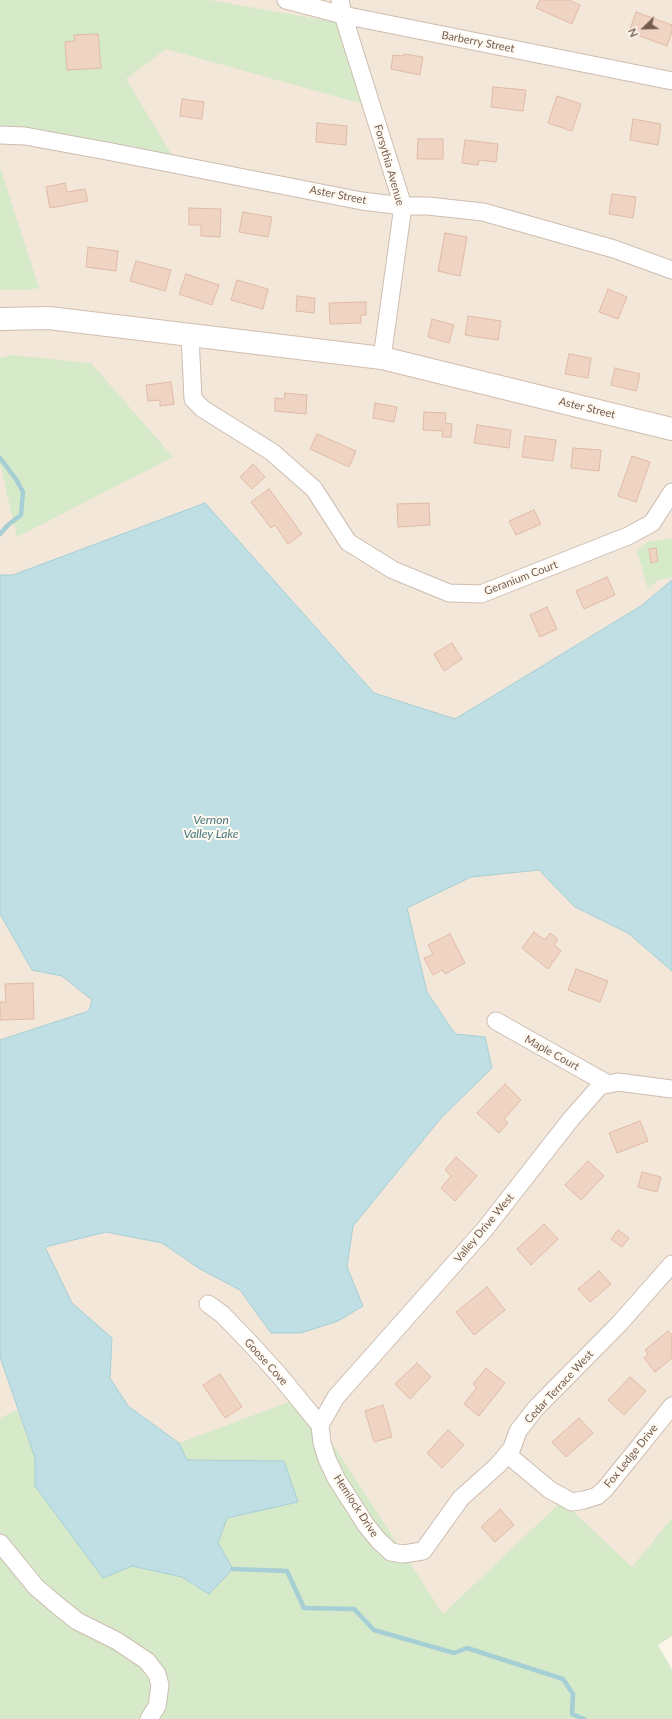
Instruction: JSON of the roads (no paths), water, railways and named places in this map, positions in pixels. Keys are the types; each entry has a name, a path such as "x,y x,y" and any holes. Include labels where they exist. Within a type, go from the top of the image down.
{"street":[{"name":"Barberry Street","path":"286,0 341,7 672,81"},
{"name":"Forsythia Avenue","path":"341,7 403,206 382,358"},
{"name":"Aster Street","path":"0,135 40,139 362,200 403,206 428,206 483,212 614,249 672,270"},
{"name":"Aster Street","path":"2,318 49,318 382,358 672,429"},
{"name":"Geranium Court","path":"190,336 193,399 203,409 272,452 314,489 348,542 393,570 449,593 481,594 628,536 652,522 672,492"},
{"name":"Maple Court","path":"496,1021 608,1084"},
{"path":"608,1084 618,1082 672,1089"},
{"name":"Valley Drive West","path":"320,1425 336,1397 485,1229 571,1119 600,1086 608,1084"},
{"name":"Cedar Terrace West","path":"423,1551 461,1498 479,1484 512,1448 518,1431 536,1408 619,1324 672,1264"},
{"name":"Goose Cove","path":"208,1304 222,1314 251,1344 279,1375 320,1425"},
{"name":"Fox Ledge Drive","path":"507,1454 550,1490 572,1502 584,1500 597,1496 605,1489 672,1406"},
{"name":"Hemlock Drive","path":"320,1425 322,1443 327,1459 336,1478 366,1525 379,1541 391,1552 403,1554 423,1551"},
{"path":"0,1543 36,1587 57,1605 77,1621 117,1641 147,1661 157,1674 160,1685 157,1706 149,1719"}],"water":[{"name":"Vernon Valley Lake","path":"205,503 374,693 455,719 641,606 672,580 672,971 628,933 575,907 539,870 471,877 407,908 427,992 455,1034 485,1037 492,1068 441,1118 353,1226 347,1267 363,1306 338,1321 301,1333 271,1333 240,1290 200,1269 162,1243 106,1232 45,1247 72,1303 112,1338 110,1378 128,1406 179,1443 187,1460 284,1461 298,1502 227,1518 218,1543 233,1569 209,1594 182,1577 132,1566 103,1578 35,1486 35,1458 0,1357 0,1040 89,1011 92,1000 62,976 32,970 0,914 0,575 13,575"}],"waterway":[{"path":"0,458 16,479 23,492 21,515 8,525 0,534"},
{"path":"233,1569 287,1571 304,1608 354,1609 374,1630 454,1653 467,1648 563,1679 573,1694 572,1714 584,1719"}]}
